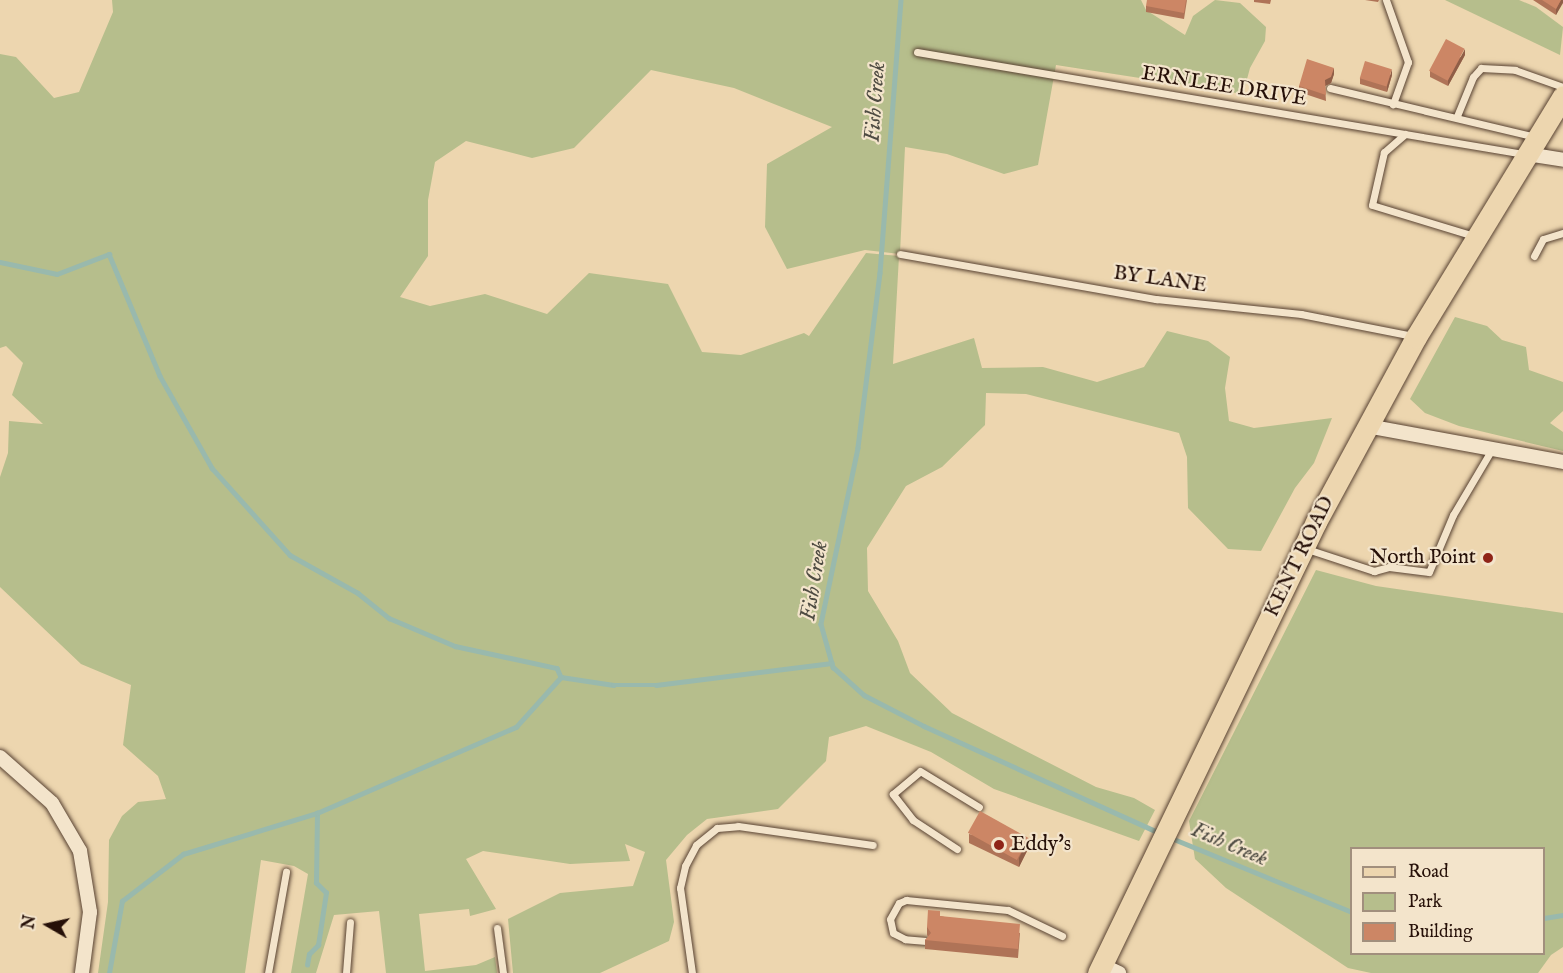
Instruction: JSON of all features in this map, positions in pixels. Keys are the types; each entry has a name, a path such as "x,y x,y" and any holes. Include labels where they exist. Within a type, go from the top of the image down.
{"main road":[{"name":"KENT ROAD","path":"1106,971 1156,851 1304,547 1367,426 1416,337 1563,96"}],"street":[{"path":"1532,146 1563,160"},
{"path":"1367,426 1563,462"},
{"path":"0,757 52,802 80,851 90,912 82,973"}],"lane":[{"path":"1386,0 1408,62 1393,104"},
{"name":"ERNLEE DRIVE","path":"917,52 1405,134 1532,146"},
{"path":"1456,116 1473,77 1481,68 1515,70 1563,87"},
{"path":"1330,88 1393,104 1456,116 1532,146"},
{"path":"1405,134 1384,152 1372,205 1476,237"},
{"path":"1534,256 1543,239 1563,233"},
{"name":"BY LANE","path":"900,254 1156,299 1301,314 1416,337"},
{"path":"1304,547 1374,571 1389,567 1429,572 1453,515 1492,449"},
{"path":"957,849 913,820 893,794 920,771 979,807"},
{"path":"692,973 680,888 684,866 696,845 717,828 738,826 873,845"},
{"path":"268,973 286,872"},
{"path":"926,941 899,938 893,933 890,919 899,903 906,900 1008,910 1062,936"},
{"path":"346,973 350,922"},
{"path":"496,928 503,973"}],"green space":[{"path":"112,0 1141,0 1146,10 1185,35 1193,16 1215,0 1240,3 1266,27 1265,41 1250,68 1243,94 1056,65 1038,165 1004,174 947,154 905,147 900,254 865,250 787,269 765,227 767,164 832,127 734,88 651,70 574,148 532,158 466,141 435,162 428,200 428,256 400,297 430,306 485,294 547,314 589,273 668,284 702,352 741,355 804,333 809,336 866,253 899,256 893,364 974,338 982,368 1043,367 1097,382 1144,367 1167,331 1208,341 1230,357 1225,388 1229,421 1254,428 1332,418 1314,463 1295,488 1261,551 1228,549 1188,508 1187,457 1179,433 1026,394 986,393 985,425 942,467 906,486 867,548 868,591 898,641 910,673 952,713 1096,787 1134,798 1155,810 1139,841 994,789 931,752 866,726 829,737 826,761 778,809 707,819 687,835 666,860 674,922 669,941 600,973 513,973 508,919 560,893 633,886 645,852 625,844 630,861 570,864 483,851 466,859 496,909 470,916 469,909 419,914 425,971 476,965 495,957 497,973 386,973 379,911 334,915 316,973 291,973 308,874 294,866 261,860 245,973 98,973 108,902 109,840 122,816 138,802 166,799 158,776 123,745 131,685 81,664 0,587 0,477 8,453 9,421 43,424 12,395 23,363 6,346 0,348 0,54 16,57 54,98 79,92 113,12"},
{"path":"1445,0 1519,0 1536,7 1563,27 1560,55"},
{"path":"1455,317 1487,326 1502,340 1526,347 1529,370 1563,382 1563,411 1550,423 1563,432 1563,451 1459,426 1425,413 1410,399"},
{"path":"1316,570 1376,586 1563,613 1563,947 1551,955 1538,973 1371,973 1348,968 1226,888 1195,859 1189,821"}],"building":[{"path":"1147,0 1186,0 1184,13 1146,6"},
{"path":"1542,0 1561,0 1556,9"},
{"path":"1446,39 1465,49 1448,81 1429,71"},
{"path":"1307,59 1334,68 1331,77 1325,80 1326,95 1299,86"},
{"path":"1365,61 1392,69 1387,86 1360,78"},
{"name":"Eddy's","path":"980,811 1029,838 1017,860 968,833"},
{"path":"928,910 940,911 940,916 1020,924 1018,949 925,940 931,933 927,927"}],"waterway":[{"name":"Fish Creek","path":"901,0 880,273 858,448 821,624 833,667 864,695 924,726 1158,832"},
{"path":"0,262 57,274 109,254 160,376 212,468 290,555 358,593 389,618 455,646 557,668 561,677 613,685 656,685 832,663"},
{"path":"109,973 122,901 183,854 317,813 516,727 561,677"},
{"path":"307,965 309,954 318,945 326,893 316,883 317,813"},
{"name":"Fish Creek","path":"1169,837 1350,911"},
{"name":"Fish Creek","path":"1545,918 1563,915"}],"place":[{"name":"North Point","path":"1488,558"},
{"name":"Eddy's","path":"999,845"}]}
